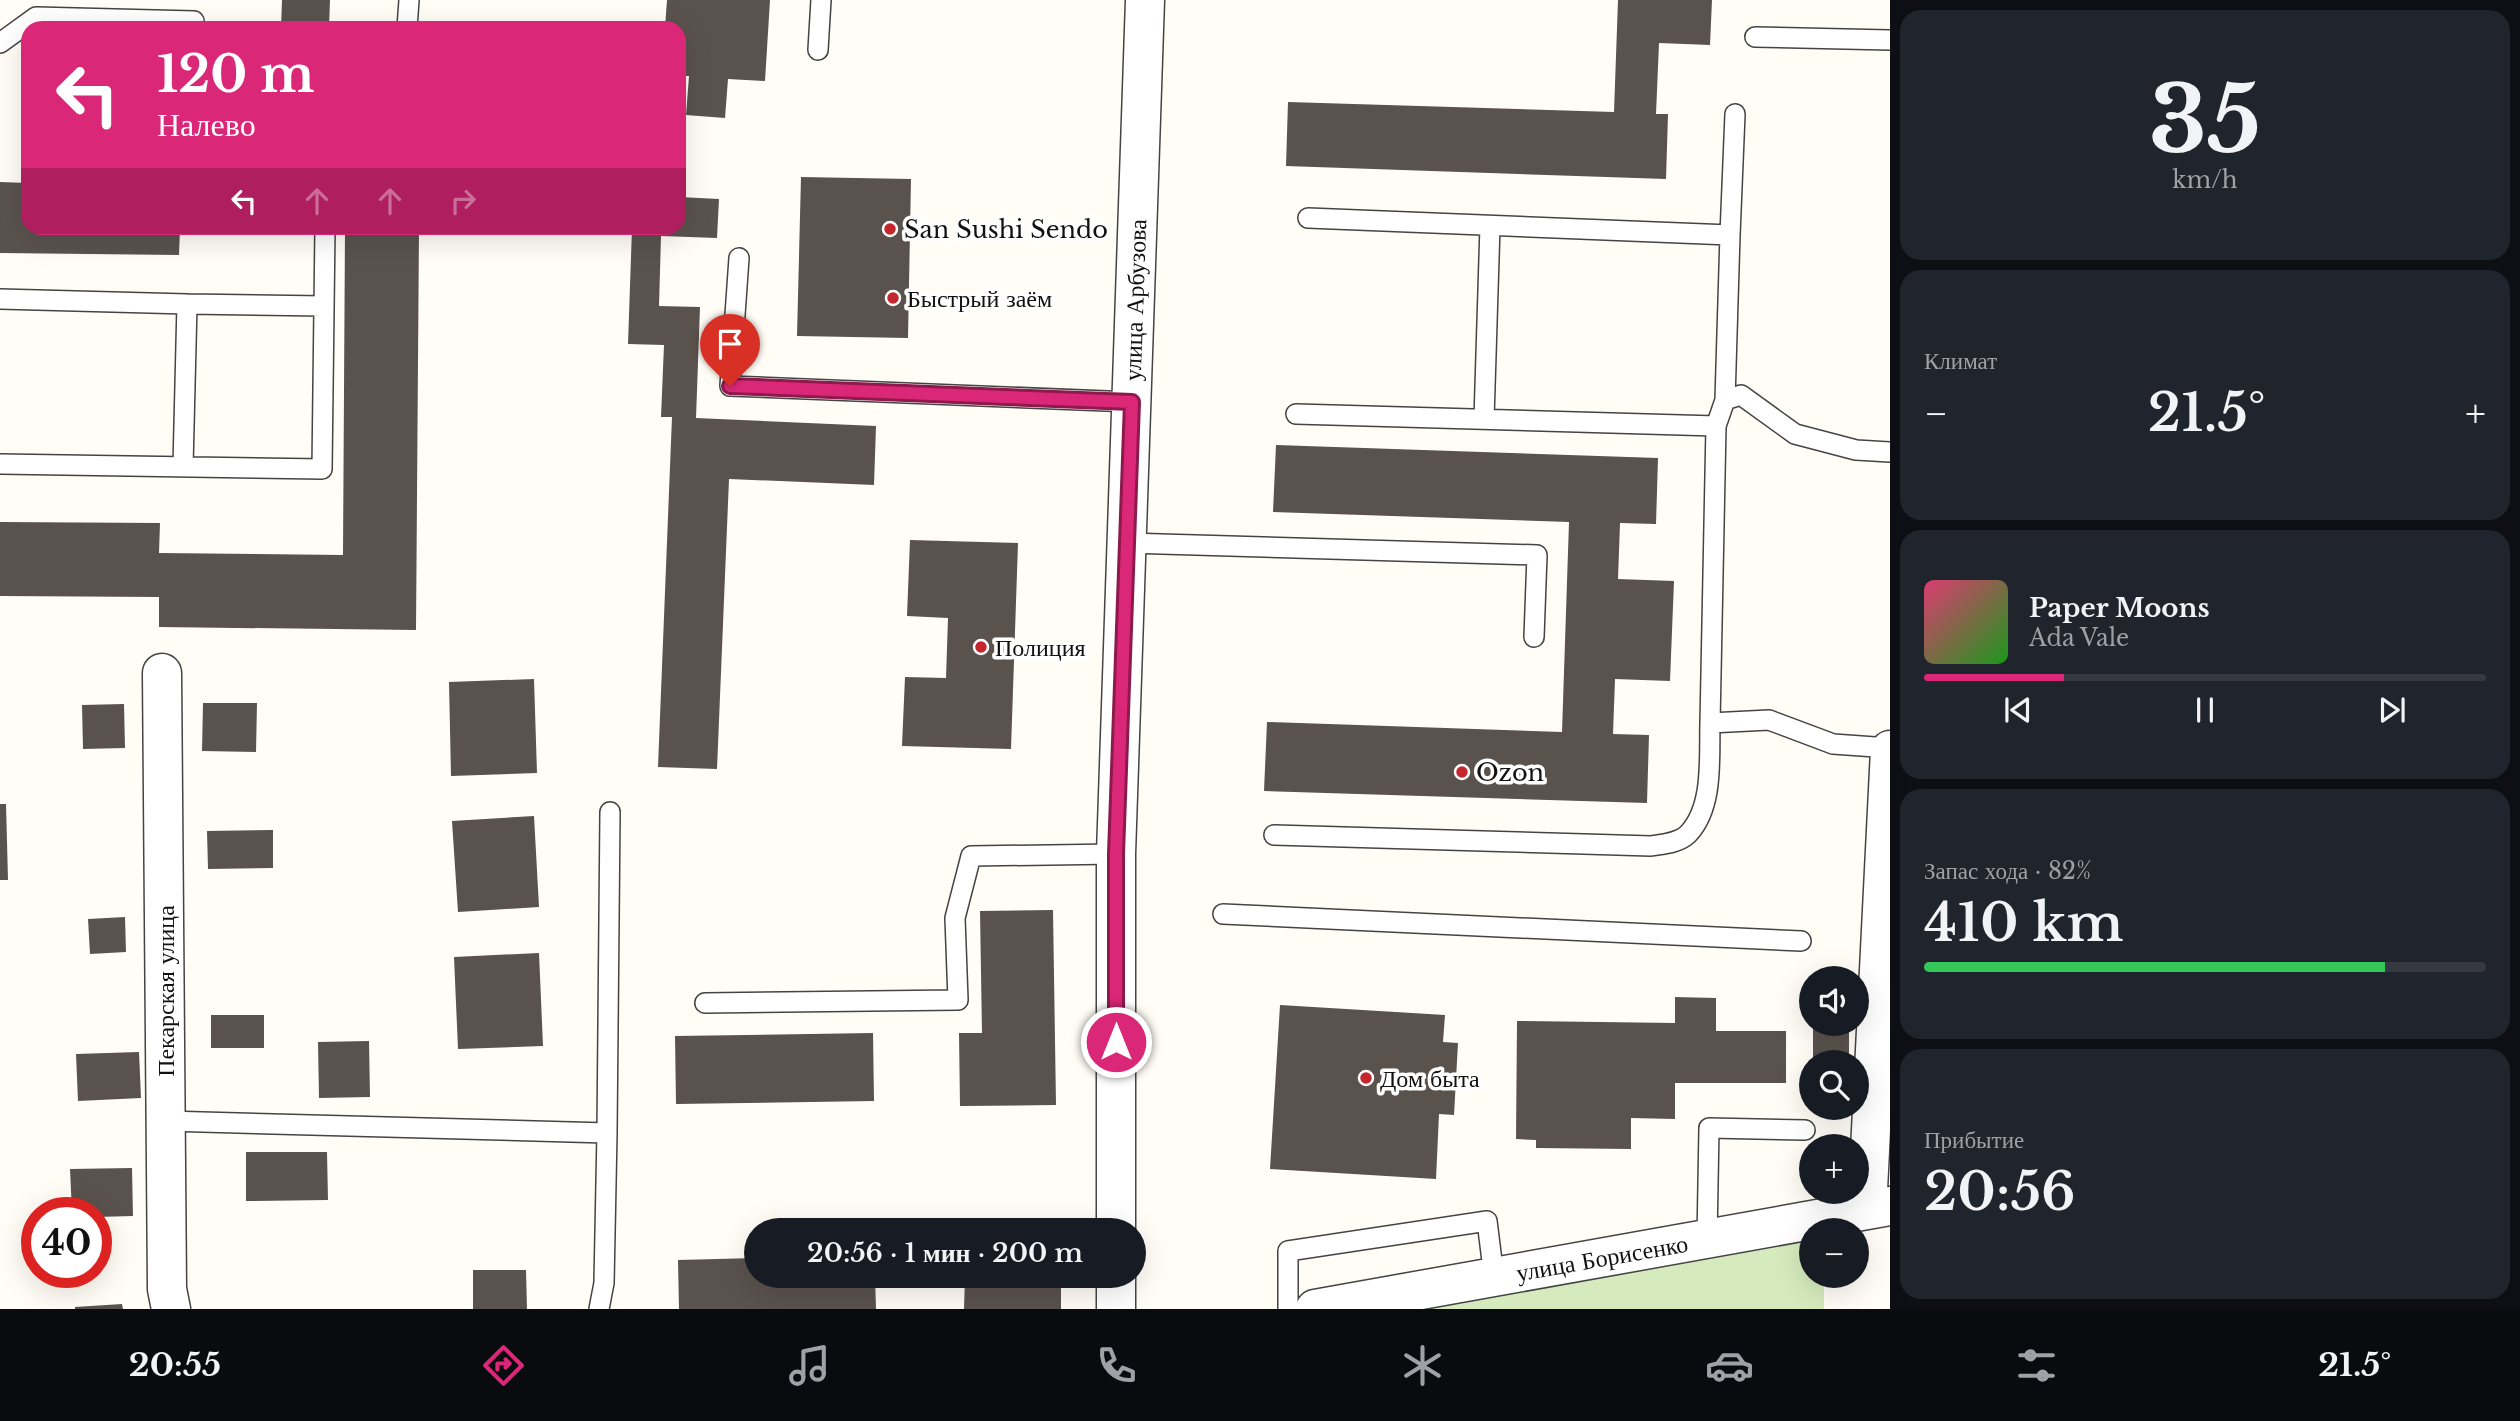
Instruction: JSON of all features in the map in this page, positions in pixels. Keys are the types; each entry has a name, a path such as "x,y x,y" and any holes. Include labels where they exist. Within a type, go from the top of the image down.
{"street":[{"name":"улица Арбузова","path":"1116,1218 1116,854 1145,0"},
{"name":"Пекарская улица","path":"162,673 167,1289 171,1309"},
{"path":"1878,1208 1890,749"},
{"name":"улица Борисенко","path":"1315,1309 1878,1208"},
{"path":"1116,1288 1116,1309"}],"lane":[{"path":"408,21 409,0"},
{"path":"818,50 821,0"},
{"path":"30,21 36,17 194,21"},
{"path":"0,43 21,28"},
{"path":"1755,37 1890,40"},
{"path":"1274,835 1651,846 1669,844 1686,836 1700,815 1707,791 1716,426 1725,400 1735,114"},
{"path":"1308,219 1730,235"},
{"path":"1484,419 1490,226"},
{"path":"0,464 322,468 325,235"},
{"path":"739,258 730,386 1132,402"},
{"path":"0,299 324,306"},
{"path":"183,466 187,304"},
{"path":"1725,400 1741,395 1795,434 1856,450 1890,452"},
{"path":"1296,414 1716,426"},
{"path":"1127,543 1537,555 1534,637"},
{"path":"1710,723 1769,720 1833,744 1890,749"},
{"path":"599,1309 604,1283 610,811"},
{"path":"705,1003 958,1000 955,918 971,856 1116,854"},
{"path":"1223,915 1801,941"},
{"path":"166,1121 607,1133"},
{"path":"1707,1239 1709,1128 1805,1130"},
{"path":"1288,1309 1288,1251 1487,1221 1494,1277"}],"green space":[{"path":"1799,1243 1799,1288 1824,1288 1824,1309 1424,1309"}],"building":[{"path":"282,0 330,0 329,21 281,21"},
{"path":"667,0 770,0 765,81 728,79 725,118 686,115 689,76 686,76 686,21 666,21"},
{"path":"1618,0 1712,0 1710,45 1659,43 1656,114 1668,114 1666,179 1286,166 1288,102 1614,112"},
{"path":"801,177 911,179 908,338 797,336"},
{"path":"0,182 21,183 21,235 180,235 179,255 0,253"},
{"path":"686,197 719,199 717,238 661,236 659,306 700,307 696,418 876,426 874,485 729,479 717,769 658,767 672,417 661,417 664,345 628,344 632,235 686,235"},
{"path":"345,235 419,235 416,630 159,627 159,597 0,596 0,522 160,523 159,553 343,555"},
{"path":"1276,445 1658,458 1656,524 1620,523 1618,579 1674,581 1670,681 1615,679 1613,734 1649,735 1647,803 1264,791 1267,722 1562,732 1569,522 1273,512"},
{"name":"Полиция","path":"910,540 1018,543 1011,749 902,746 905,677 946,678 948,618 907,616"},
{"path":"534,679 537,773 451,776 449,682"},
{"path":"203,703 257,703 256,752 202,751"},
{"path":"124,704 125,748 83,749 82,705"},
{"path":"0,804 6,804 8,880 0,880"},
{"path":"534,816 539,907 458,912 452,821"},
{"path":"273,830 273,868 208,869 207,831"},
{"path":"1053,910 1056,1105 960,1106 959,1033 982,1033 980,911"},
{"path":"125,917 126,952 90,954 88,919"},
{"path":"539,953 543,1046 458,1049 454,957"},
{"path":"1675,997 1716,998 1716,1031 1786,1031 1786,1083 1675,1083 1675,1119 1631,1118 1631,1149 1536,1148 1536,1140 1516,1139 1517,1021 1675,1023"},
{"name":"Дом быта","path":"1280,1005 1445,1015 1443,1042 1458,1043 1454,1115 1439,1114 1436,1179 1270,1169"},
{"path":"211,1015 264,1015 264,1048 211,1048"},
{"path":"873,1033 874,1101 676,1104 675,1036"},
{"path":"1813,1036 1849,1036 1849,1050 1813,1050"},
{"path":"369,1041 370,1097 319,1098 318,1042"},
{"path":"139,1052 141,1098 78,1101 76,1054"},
{"path":"246,1152 327,1152 328,1200 246,1201"},
{"path":"132,1168 133,1216 112,1217 112,1197 71,1197 70,1169"},
{"path":"744,1258 744,1288 875,1288 876,1309 679,1309 678,1260"},
{"path":"473,1270 526,1270 527,1309 473,1309"},
{"path":"965,1288 1061,1288 1061,1309 964,1309"},
{"path":"122,1304 123,1309 75,1309 75,1307"}],"place":[{"name":"San Sushi Sendo","path":"890,229"},
{"name":"Быстрый заём","path":"893,298"},
{"name":"Полиция","path":"981,647"},
{"name":"Ozon","path":"1462,772"},
{"name":"Дом быта","path":"1366,1078"}],"route":[{"path":"730,386 1132,402 1116,854 1116,1042"}]}
